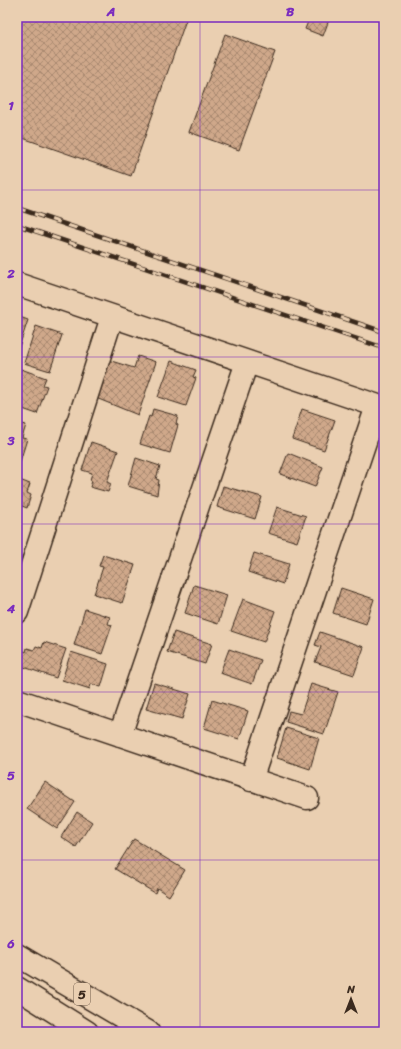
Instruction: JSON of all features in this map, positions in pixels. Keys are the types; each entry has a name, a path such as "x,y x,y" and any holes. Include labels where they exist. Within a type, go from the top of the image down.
{"main road":[{"path":"17,284 381,407 251,780"},
{"path":"17,612 112,317"},
{"path":"120,735 247,362"},
{"path":"17,700 307,798"},
{"name":"5","path":"17,955 148,1032"},
{"name":"5","path":"17,988 87,1032"}],"building":[{"path":"17,17 187,17 131,176 17,136"},
{"path":"310,17 330,17 323,36 305,29"},
{"path":"225,34 275,52 239,150 189,132"},
{"path":"17,316 28,320 19,347 17,346"},
{"path":"36,326 62,335 50,371 24,363"},
{"path":"138,356 156,362 138,415 96,398 108,360 134,368"},
{"path":"171,361 196,370 193,377 196,378 186,406 158,397"},
{"path":"21,369 46,378 43,385 47,386 37,414 17,407 17,380"},
{"path":"153,409 178,416 176,424 178,425 170,453 140,444 149,416 151,417"},
{"path":"302,409 335,420 324,450 292,439"},
{"path":"17,422 26,425 22,438 27,439 18,468"},
{"path":"91,442 118,451 107,482 111,484 108,492 90,487 92,473 82,470"},
{"path":"288,453 323,467 315,487 280,474"},
{"path":"136,458 160,466 156,479 159,480 157,495 128,486"},
{"path":"17,479 30,484 27,493 31,495 27,508 22,506 19,514 17,513"},
{"path":"223,486 262,497 255,519 217,507"},
{"path":"277,507 306,516 297,542 268,533"},
{"path":"254,553 289,564 283,584 248,572"},
{"path":"103,555 135,565 122,603 94,594 103,567 99,566"},
{"path":"194,585 227,595 218,624 185,613"},
{"path":"341,588 374,599 366,624 333,613"},
{"path":"243,599 275,611 264,642 231,631"},
{"path":"85,609 110,617 108,624 112,625 102,654 74,645"},
{"path":"174,632 212,644 205,664 167,652"},
{"path":"320,632 364,647 354,675 315,662 321,647 315,645"},
{"path":"44,642 66,649 56,678 18,665 22,650 26,652 27,648 34,650 36,646 42,648"},
{"path":"229,649 261,660 252,684 220,673"},
{"path":"71,652 108,664 101,687 91,684 90,689 62,680"},
{"path":"154,683 190,694 182,719 146,709"},
{"path":"311,684 338,692 324,734 286,722 289,711 301,714"},
{"path":"212,700 248,711 239,739 204,728"},
{"path":"286,728 319,738 310,769 277,758"},
{"path":"45,782 75,802 57,829 27,809"},
{"path":"77,812 92,822 76,847 61,837"},
{"path":"134,839 185,870 169,896 157,888 155,893 115,869"}],"railway":[{"path":"17,208 384,332"},
{"path":"17,225 384,348"}]}
